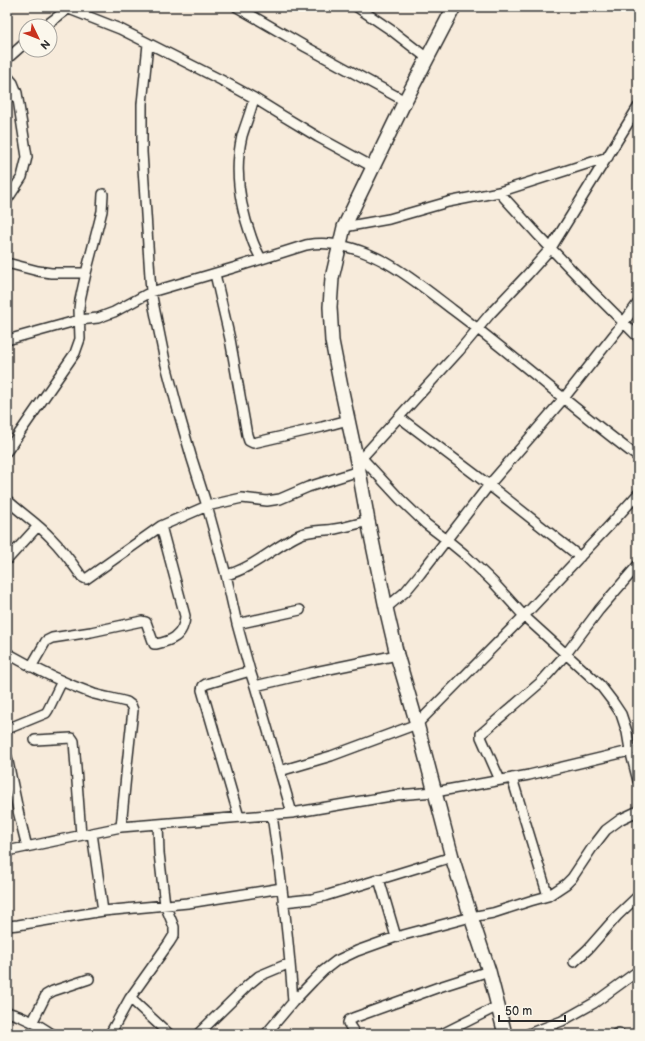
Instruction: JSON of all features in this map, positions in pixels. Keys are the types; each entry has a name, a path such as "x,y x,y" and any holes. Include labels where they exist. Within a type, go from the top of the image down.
{"street":[{"path":"237,7 405,101"},
{"path":"357,7 427,58"},
{"path":"454,7 405,101 344,227 332,278 330,307 332,341 348,420 360,464 368,522 397,655 452,857 489,971 505,1034"},
{"path":"54,18 66,8 120,29 254,98 318,137 373,167"},
{"path":"148,44 142,104 142,152 152,292 160,339 179,414 208,506 250,671 292,813"},
{"path":"7,59 18,49"},
{"path":"7,76 13,83 17,93 27,157 22,178 7,200"},
{"path":"7,98 17,93"},
{"path":"254,98 242,136 239,157 239,176 240,197 246,220 252,240 261,259"},
{"path":"7,500 52,538 82,577 86,579 161,526 208,506 242,498 268,501 280,498 360,464 399,417 459,351 490,314 551,248 638,107"},
{"path":"344,227 389,219 448,202 499,192 608,157"},
{"path":"499,192 551,248 638,337"},
{"path":"7,451 75,353 80,339 80,300 102,211 103,194"},
{"path":"7,340 79,320 98,318 114,312 152,292 215,274 288,250 316,243 339,246 361,252 386,263 403,273 478,329 638,457"},
{"path":"7,263 38,272 86,273"},
{"path":"215,274 230,339 249,441 253,443 348,420"},
{"path":"386,608 404,592 447,540 489,486 564,398 638,303"},
{"path":"399,417 580,557"},
{"path":"360,464 400,499 420,519 447,540 493,582 524,616 600,685 614,702 621,714 634,750 638,781"},
{"path":"280,771 331,756 417,724 524,616 638,494"},
{"path":"226,575 237,573 285,542 300,535 311,531 336,529 368,522"},
{"path":"7,560 38,526"},
{"path":"31,667 46,641 52,638 91,632 142,621 146,622 154,644 175,638 183,627 185,616 161,526"},
{"path":"500,780 481,734 541,682 566,654 598,610 638,565"},
{"path":"238,624 300,610"},
{"path":"7,653 31,667 62,681 94,694 127,702 131,705 133,710 126,765 121,827"},
{"path":"255,686 397,655"},
{"path":"239,817 202,690 203,686 206,684 250,671"},
{"path":"7,729 46,713 62,681"},
{"path":"35,740 72,738 74,741 81,835"},
{"path":"7,851 121,827 292,813 397,795 435,792 529,775 634,750"},
{"path":"7,757 27,847"},
{"path":"512,778 548,896"},
{"path":"266,1034 293,1002 323,971 336,961 396,937 471,917 493,913 548,896 572,878 606,830 620,819 638,811"},
{"path":"272,815 282,888 293,1002"},
{"path":"111,1034 130,998 174,935 174,927 165,905 159,853 158,824"},
{"path":"92,833 103,911"},
{"path":"283,902 325,896 452,857"},
{"path":"379,879 396,937"},
{"path":"7,926 103,911 188,903 282,888"},
{"path":"574,962 638,896"},
{"path":"198,1034 259,976 290,963"},
{"path":"355,1034 348,1023 349,1020 353,1018 439,987 489,971"},
{"path":"528,1034 562,1021 582,1010 638,971"},
{"path":"33,1021 46,995 53,991 89,979"},
{"path":"130,998 169,1034"},
{"path":"442,1034 498,1006"},
{"path":"7,1012 33,1021 52,1034"},
{"path":"616,1034 620,1034"}]}
